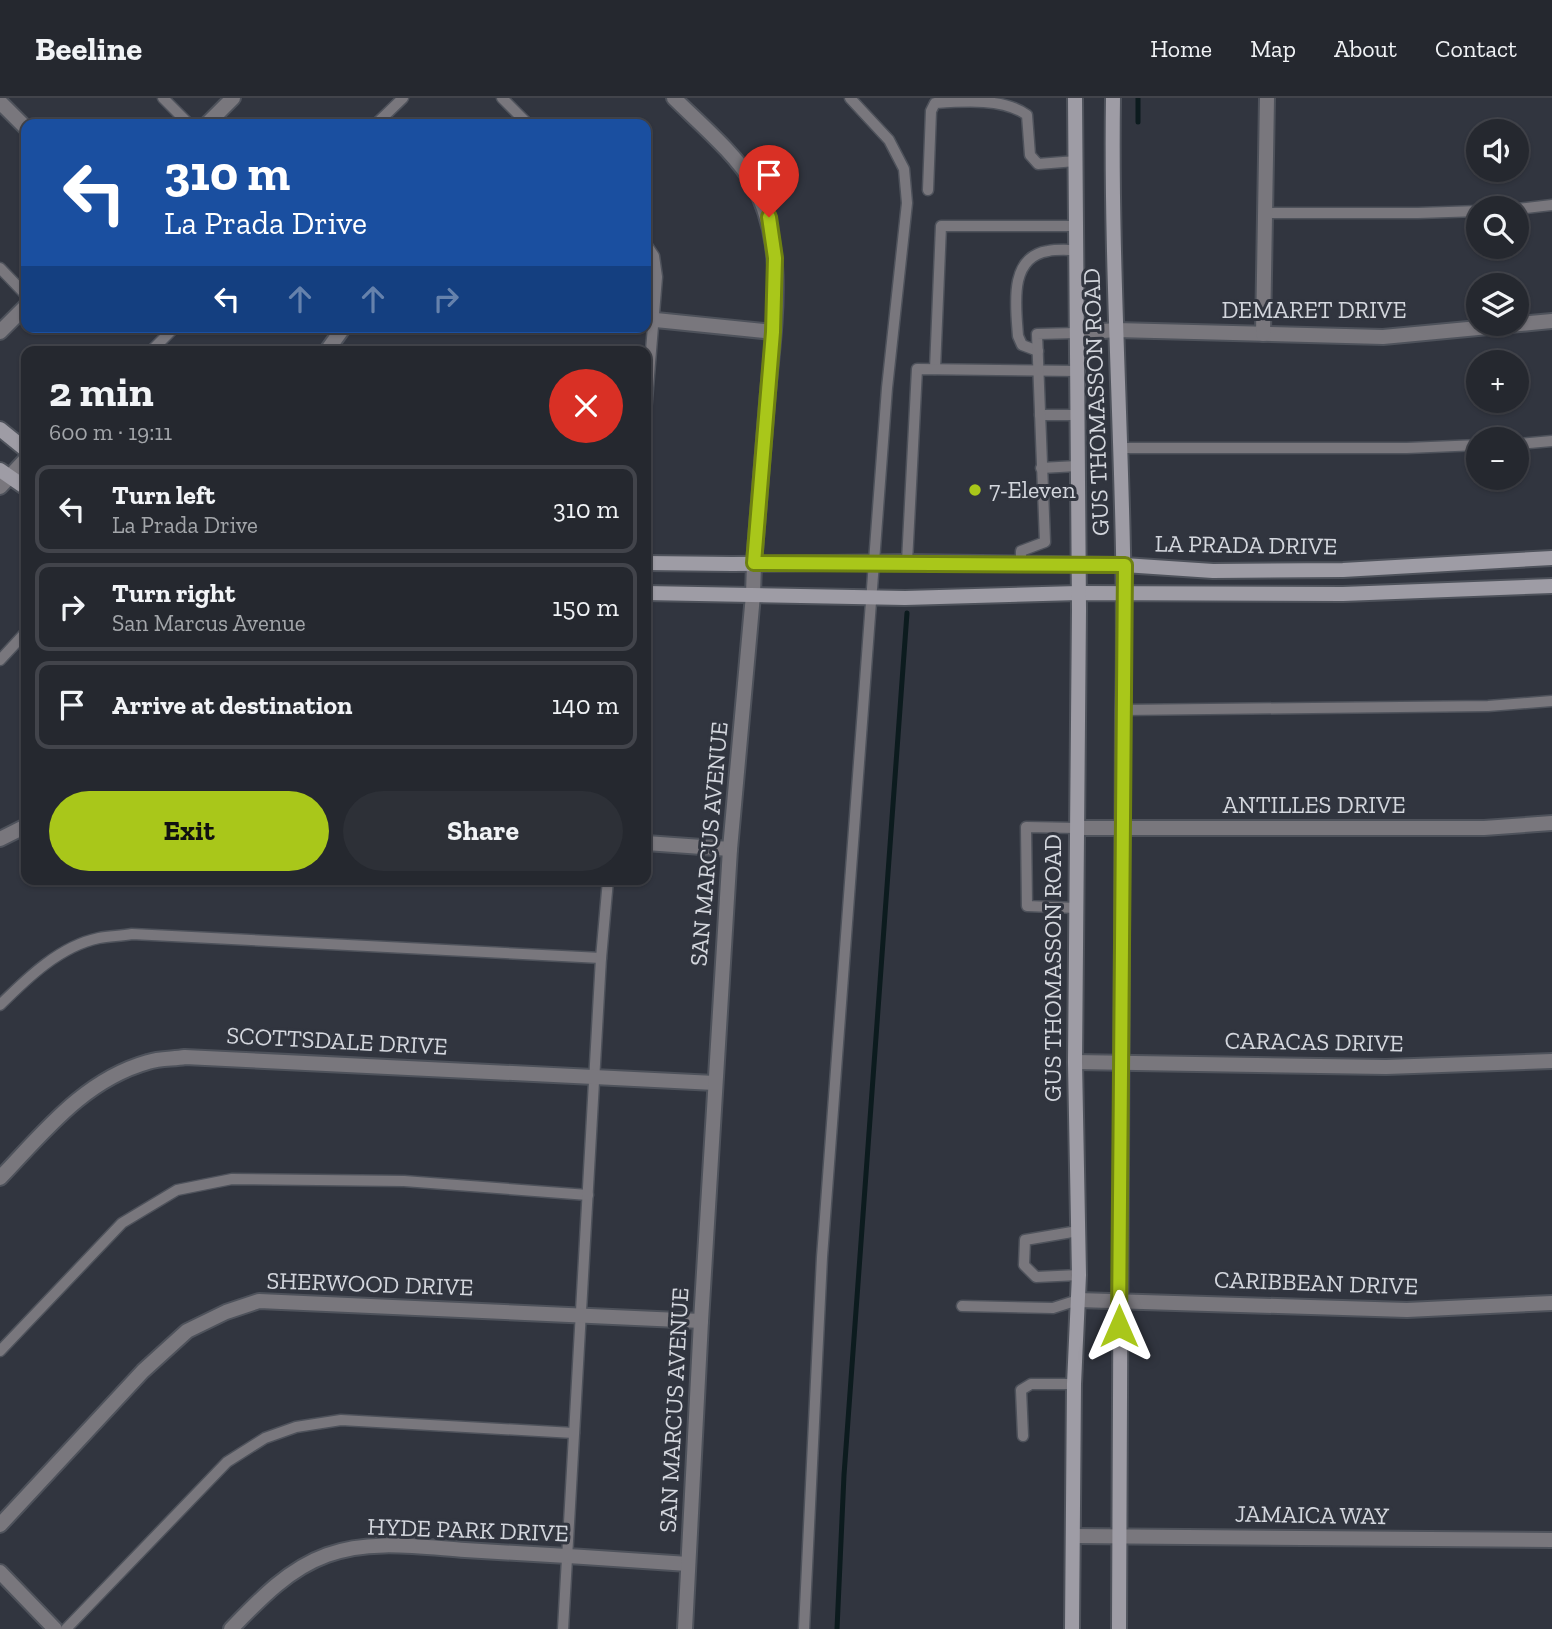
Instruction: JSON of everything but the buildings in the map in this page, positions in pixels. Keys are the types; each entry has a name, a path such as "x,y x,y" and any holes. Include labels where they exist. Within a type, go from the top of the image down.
{"main road":[{"name":"GUS THOMASSON ROAD","path":"1072,1629 1074,1384 1079,1275 1075,1062 1079,593 1076,98"},
{"name":"GUS THOMASSON ROAD","path":"1113,98 1116,330 1125,565 1119,1629"},
{"path":"0,429 21,446"},
{"path":"3,478 21,486"},
{"name":"LA PRADA DRIVE","path":"651,563 1077,564 1213,571 1363,569 1552,558"},
{"path":"1363,569 1363,593"},
{"name":"LA PRADA DRIVE","path":"651,593 870,597 1079,593 1363,593 1552,586"}],"street":[{"path":"212,119 233,98"},
{"name":"SAN MARCUS AVENUE","path":"674,98 728,153 752,182 769,217 775,258 773,332 754,563 754,595 730,849 685,1629"},
{"path":"1263,334 1265,213 1272,99"},
{"path":"0,102 21,123"},
{"path":"0,332 21,311"},
{"path":"651,320 773,332"},
{"name":"DEMARET DRIVE","path":"1076,333 1116,330 1383,337 1552,321"},
{"path":"3,478 21,463"},
{"name":"ANTILLES DRIVE","path":"1077,828 1484,828 1552,822"},
{"path":"0,839 21,828"},
{"path":"651,843 730,849"},
{"name":"SCOTTSDALE DRIVE","path":"0,1178 62,1112 92,1088 121,1071 150,1061 186,1057 715,1083"},
{"name":"CARACAS DRIVE","path":"1075,1062 1387,1067 1552,1061"},
{"name":"CARIBBEAN DRIVE","path":"1078,1300 1407,1310 1552,1303"},
{"name":"SHERWOOD DRIVE","path":"0,1525 144,1371 187,1331 226,1312 259,1301 701,1321"},
{"name":"JAMAICA WAY","path":"1073,1536 1552,1540"},
{"name":"HYDE PARK DRIVE","path":"231,1629 267,1592 294,1572 328,1555 348,1550 392,1546 688,1564"},
{"path":"0,1572 55,1629"}],"lane":[{"path":"163,98 184,119"},
{"path":"381,119 402,98"},
{"path":"502,98 523,119"},
{"path":"804,1629 822,1257 870,597 887,388 907,203 904,169 889,140 850,98"},
{"path":"928,190 930,111 935,103 1004,104 1017,108 1027,115 1030,155 1038,164 1076,161"},
{"path":"1529,208 1552,205"},
{"path":"1265,213 1466,212"},
{"path":"935,369 941,226 1076,226"},
{"path":"1038,351 1022,345 1018,336 1018,276 1030,258 1046,251 1076,250"},
{"path":"651,252 657,277 651,309"},
{"path":"0,268 21,290"},
{"path":"156,346 169,333"},
{"path":"1021,564 1021,551 1045,542 1037,334 1076,333"},
{"path":"907,562 917,369 1077,371"},
{"path":"1040,415 1077,415"},
{"path":"1529,443 1552,441"},
{"path":"1121,448 1466,446"},
{"path":"1041,468 1077,466"},
{"path":"0,660 21,637"},
{"path":"1123,710 1488,706 1552,701"},
{"path":"1076,908 1027,906 1026,827 1077,828"},
{"path":"563,1629 601,958 608,885"},
{"path":"0,1005 19,985 57,956 97,938 132,934 601,958"},
{"path":"0,1351 122,1223 177,1190 232,1179 378,1181 588,1195"},
{"path":"1078,1231 1025,1240 1024,1265 1037,1277 1079,1275"},
{"path":"962,1306 1053,1308 1078,1300"},
{"path":"1023,1436 1021,1390 1031,1384 1074,1384"},
{"path":"66,1629 228,1462 265,1438 296,1427 341,1420 574,1433"}],"waterway":[{"path":"1138,98 1138,122"},
{"path":"837,1629 844,1475 907,613"}],"place":[{"name":"7-Eleven","path":"975,490"}],"route":[{"path":"769,217 775,258 773,332 754,563 1125,565 1119,1326"}]}
